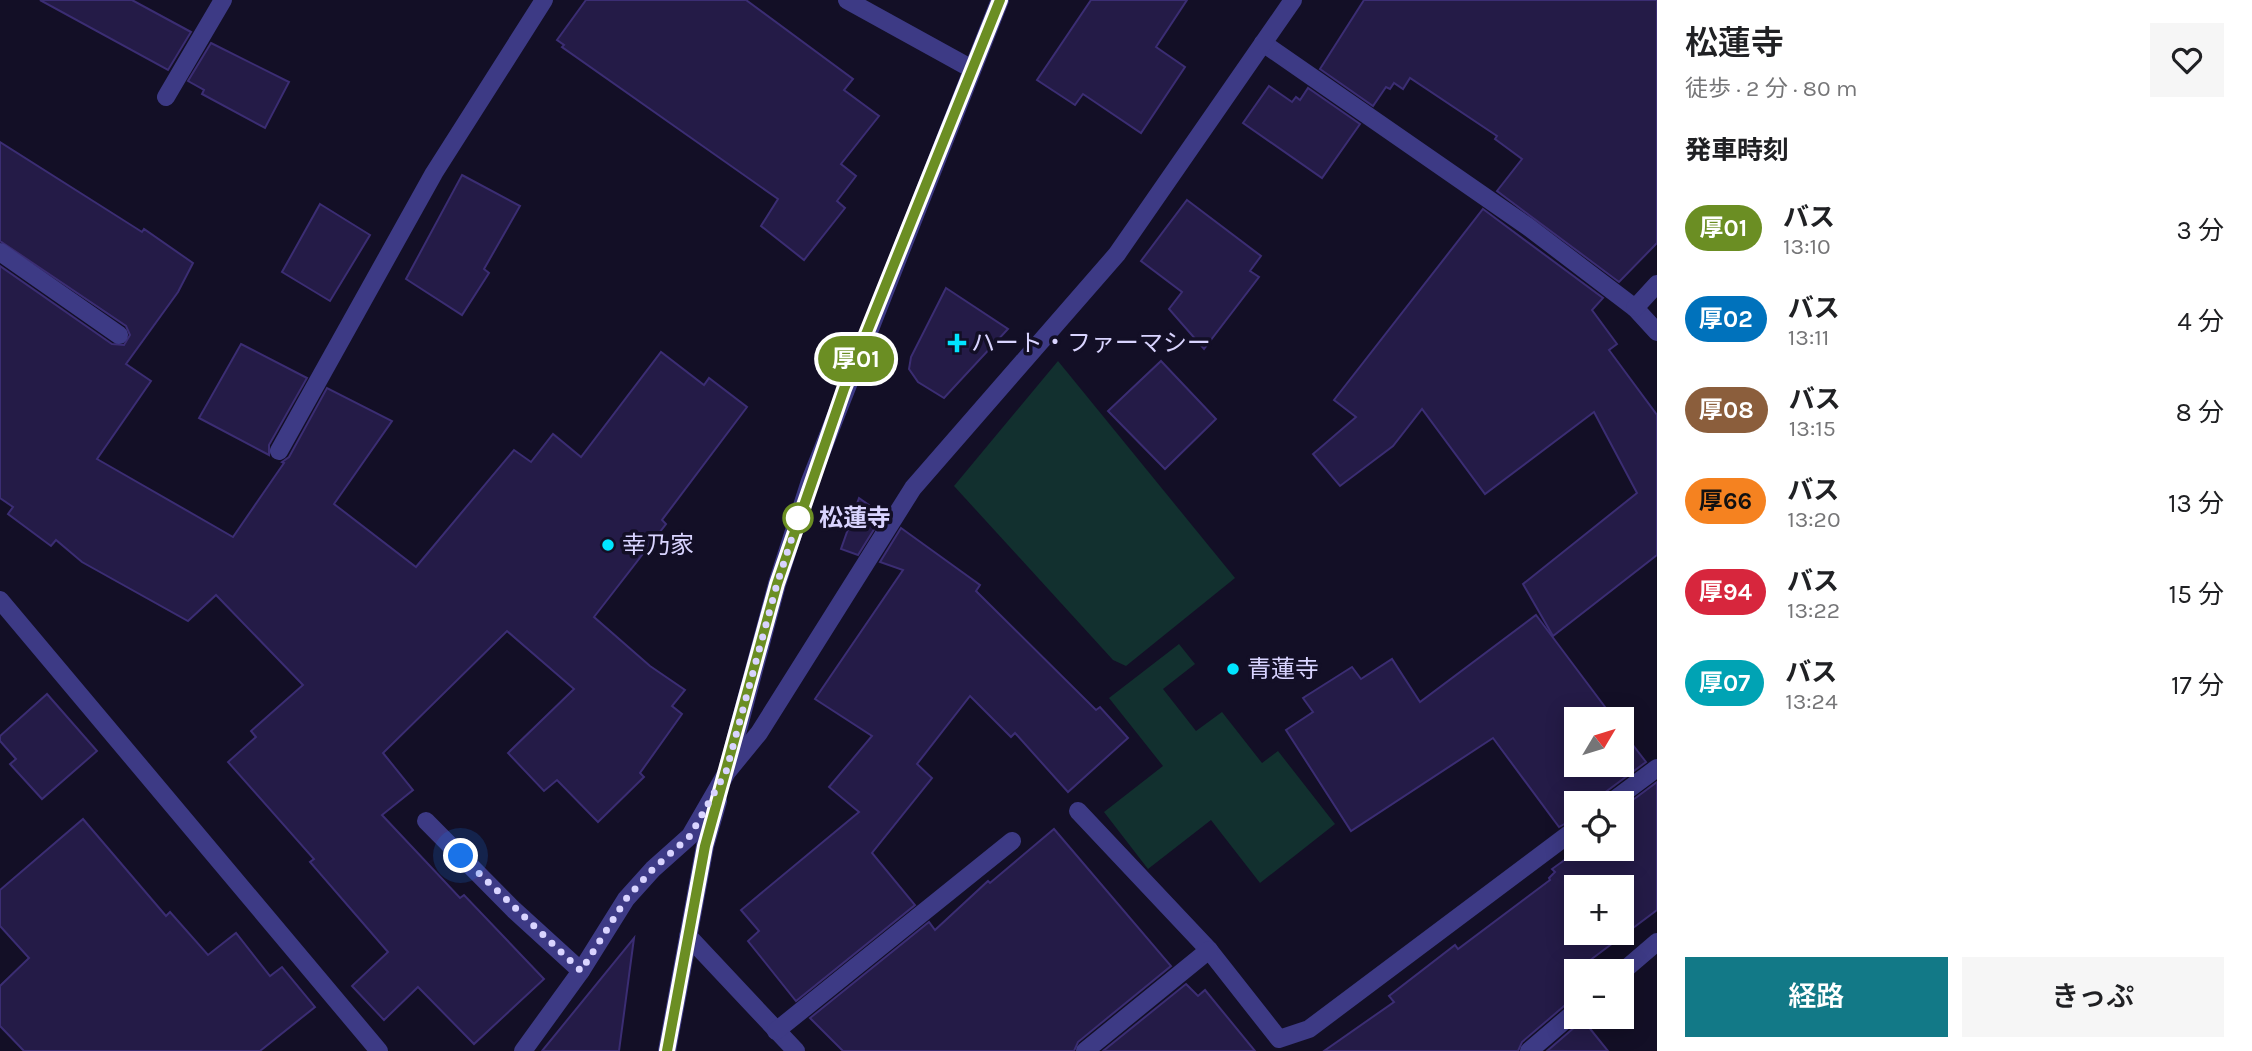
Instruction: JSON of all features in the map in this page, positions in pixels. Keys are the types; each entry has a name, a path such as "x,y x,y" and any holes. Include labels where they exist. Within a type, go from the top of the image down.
{"street":[{"path":"166,97 223,0"},
{"path":"279,451 434,173 544,0"},
{"path":"847,0 972,69"},
{"path":"667,1051 705,846 777,584 810,481 1000,0"},
{"path":"523,1051 581,971 626,899 653,869 690,836 726,772 759,733 912,488 1117,254 1293,0"},
{"path":"1263,43 1527,226 1635,308 1657,332"},
{"path":"0,252 119,335"},
{"path":"1635,308 1657,284"},
{"path":"0,600 379,1051"},
{"path":"1626,791 1657,768"},
{"path":"1078,811 1209,950 1279,1039 1309,1029 1564,838"},
{"path":"425,821 581,971"},
{"path":"776,1031 1012,841"},
{"path":"688,936 796,1051"},
{"path":"1634,962 1657,942"},
{"path":"1085,1051 1209,950"},
{"path":"1529,1051 1564,1021"}],"green space":[{"path":"1058,361 1235,578 1126,666 1113,660 954,486"},
{"path":"1179,644 1195,664 1163,689 1196,731 1222,712 1262,763 1278,751 1335,824 1260,883 1211,820 1148,869 1104,812 1163,766 1109,698"}],"building":[{"path":"40,0 132,0 191,32 168,70"},
{"path":"586,0 746,0 853,79 844,90 879,116 841,164 856,176 837,201 845,208 804,260 761,226 778,199 562,47 564,45 557,40"},
{"path":"1091,0 1187,0 1156,47 1185,67 1141,133 1083,94 1075,105 1037,80"},
{"path":"1364,0 1657,0 1657,243 1619,282 1497,191 1522,159 1495,139 1497,136 1410,78 1403,89 1394,83 1390,89 1386,87 1373,106 1320,69"},
{"path":"211,43 289,82 265,128 202,94 204,90 188,81"},
{"path":"1269,86 1292,102 1296,97 1300,100 1308,88 1360,124 1322,178 1243,123"},
{"path":"0,142 142,232 144,229 193,263 178,292 126,364 151,381 97,459 233,537 284,463 282,462 289,457 327,388 392,421 334,504 416,567 514,450 531,462 553,434 581,457 661,352 704,385 709,378 747,407 662,520 666,524 594,617 650,666 685,690 672,706 682,714 640,773 644,777 598,822 557,780 544,791 508,753 574,689 507,631 383,753 413,790 382,815 460,898 464,895 544,979 474,1044 418,987 384,1020 352,986 388,952 310,862 314,859 228,762 256,737 251,731 303,685 216,595 188,621 82,562 56,540 51,546 8,514 13,507 0,498 0,266 112,344 124,345 130,335 126,326 0,241"},
{"path":"462,175 520,206 484,269 489,273 462,315 406,279"},
{"path":"1187,200 1261,256 1250,271 1259,277 1204,349 1169,309 1182,292 1141,261"},
{"path":"320,204 370,235 330,301 282,272"},
{"path":"1483,209 1603,298 1592,310 1617,344 1609,350 1657,415 1657,555 1553,636 1523,584 1637,493 1594,412 1485,494 1422,409 1393,446 1340,486 1313,454 1356,417 1334,400"},
{"name":"ハート・ファーマシー","path":"946,288 1008,329 944,398 918,382 909,369 911,357"},
{"path":"241,344 307,378 269,445 269,455 199,418"},
{"path":"1161,361 1216,419 1165,469 1108,411"},
{"path":"859,498 883,515 858,555 841,549"},
{"path":"901,528 980,585 976,591 1096,710 1100,707 1128,738 1068,792 1015,733 1011,737 970,696 917,764 932,778 872,853 915,905 796,1001 748,941 759,931 741,910 859,812 829,787 872,736 815,699 903,570 880,562"},
{"path":"1536,615 1605,707 1564,707 1564,777 1626,777 1607,791 1564,791 1564,824 1559,827 1493,738 1351,831 1286,730 1313,712 1303,698 1352,667 1361,679 1392,659 1420,702"},
{"path":"47,694 97,751 42,799 10,764 16,759 0,741 0,736"},
{"path":"1634,746 1646,762 1634,771"},
{"path":"1657,782 1657,910 1634,927 1634,875 1564,875 1564,945 1610,945 1592,959 1564,959 1564,1006 1522,1042 1518,1051 1324,1051 1394,1002 1389,996 1455,945 1458,949 1550,880 1555,872 1552,869 1564,860 1634,861 1634,799"},
{"path":"83,819 166,916 170,912 208,955 236,933 270,976 282,967 315,1007 260,1051 24,1051 0,1026 0,986 29,958 0,926 0,890"},
{"path":"1054,829 1171,966 1078,1042 1074,1051 843,1051 810,1018 929,922 935,930 988,881 990,883"},
{"path":"634,938 619,1051 542,1051"},
{"path":"1186,984 1198,996 1205,990 1255,1051 1103,1051"},
{"path":"1573,1029 1590,1029 1608,1051 1547,1051"}],"bus line":[{"name":"厚01","path":"667,1051 705,846 777,584 810,481 844,389 1000,0"}],"place":[{"name":"ハート・ファーマシー","path":"957,343"},
{"name":"松蓮寺","path":"798,518"},
{"name":"幸乃家","path":"608,545"},
{"name":"青蓮寺","path":"1233,669"}],"route":[{"path":"461,856 514,910 581,971 626,899 653,869 690,836 726,772 777,584 802,507 798,518"}]}
